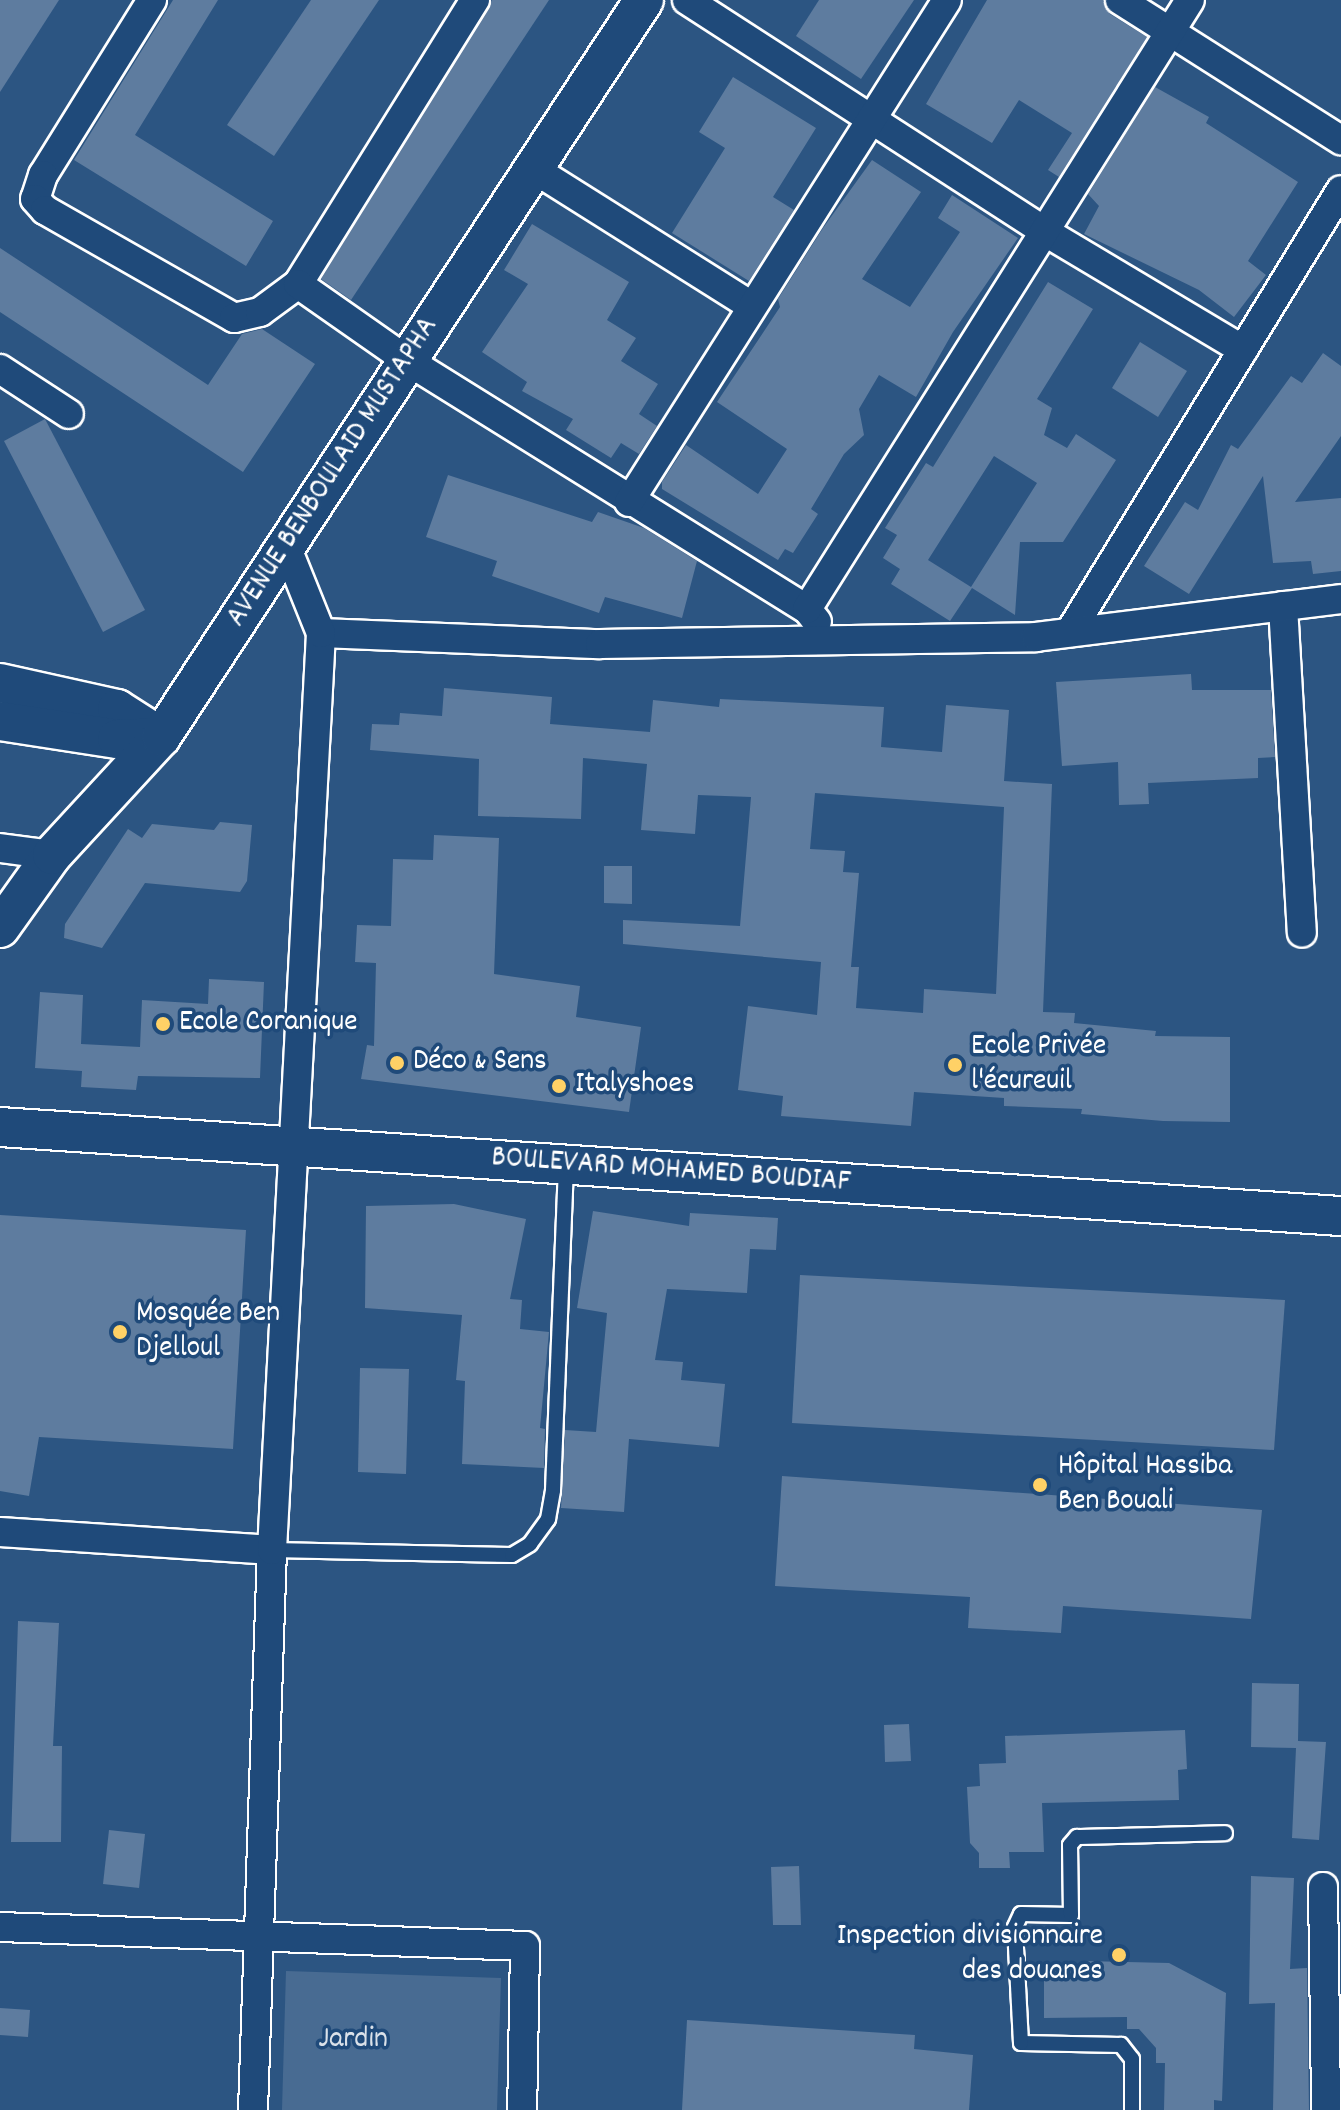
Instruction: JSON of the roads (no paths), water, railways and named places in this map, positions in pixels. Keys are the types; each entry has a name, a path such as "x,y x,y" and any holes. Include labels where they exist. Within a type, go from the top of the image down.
{"main road":[{"name":"AVENUE BENBOULAID MUSTAPHA","path":"0,928 52,855 161,737 644,0"},
{"path":"0,683 117,709 161,737"},
{"path":"0,721 117,739 161,737"},
{"name":"BOULEVARD MOHAMED BOUDIAF","path":"0,1127 1341,1216"}],"street":[{"path":"152,0 43,175 35,199 45,210 223,315 234,318 260,312 298,284 475,0"},
{"path":"687,0 1042,230 1243,350"},
{"path":"629,502 750,305 947,0"},
{"path":"1120,0 1341,140"},
{"path":"807,609 1042,230 1190,0"},
{"path":"534,169 750,305"},
{"path":"1070,632 1341,190"},
{"path":"298,284 408,361 629,502 807,609 830,639"},
{"path":"0,369 69,414"},
{"path":"253,2110 272,1550 321,633 286,546"},
{"path":"321,633 600,644 1070,632 1341,599"},
{"path":"1283,606 1302,932"},
{"path":"0,848 52,855"},
{"path":"0,1532 272,1550"},
{"path":"1323,1887 1326,2110"},
{"path":"0,1927 525,1946 522,2110"}],"lane":[{"path":"272,1550 512,1555 530,1544 548,1519 553,1490 566,1165"},
{"path":"1132,2110 1132,2059 1121,2045 1021,2043 1015,1927 1021,1914 1071,1915 1070,1845 1077,1837 1225,1833"}],"place":[{"name":"Ecole Coranique","path":"163,1024"},
{"name":"Déco & Sens","path":"397,1063"},
{"name":"Ecole Privée l'écureuil","path":"955,1065"},
{"name":"Italyshoes","path":"559,1086"},
{"name":"Mosquée Ben Djelloul","path":"120,1332"},
{"name":"Hôpital Hassiba Ben Bouali","path":"1040,1485"},
{"name":"Inspection divisionnaire des douanes","path":"1119,1955"}],"park label":[{"name":"Jardin","path":"353,2041"}]}
